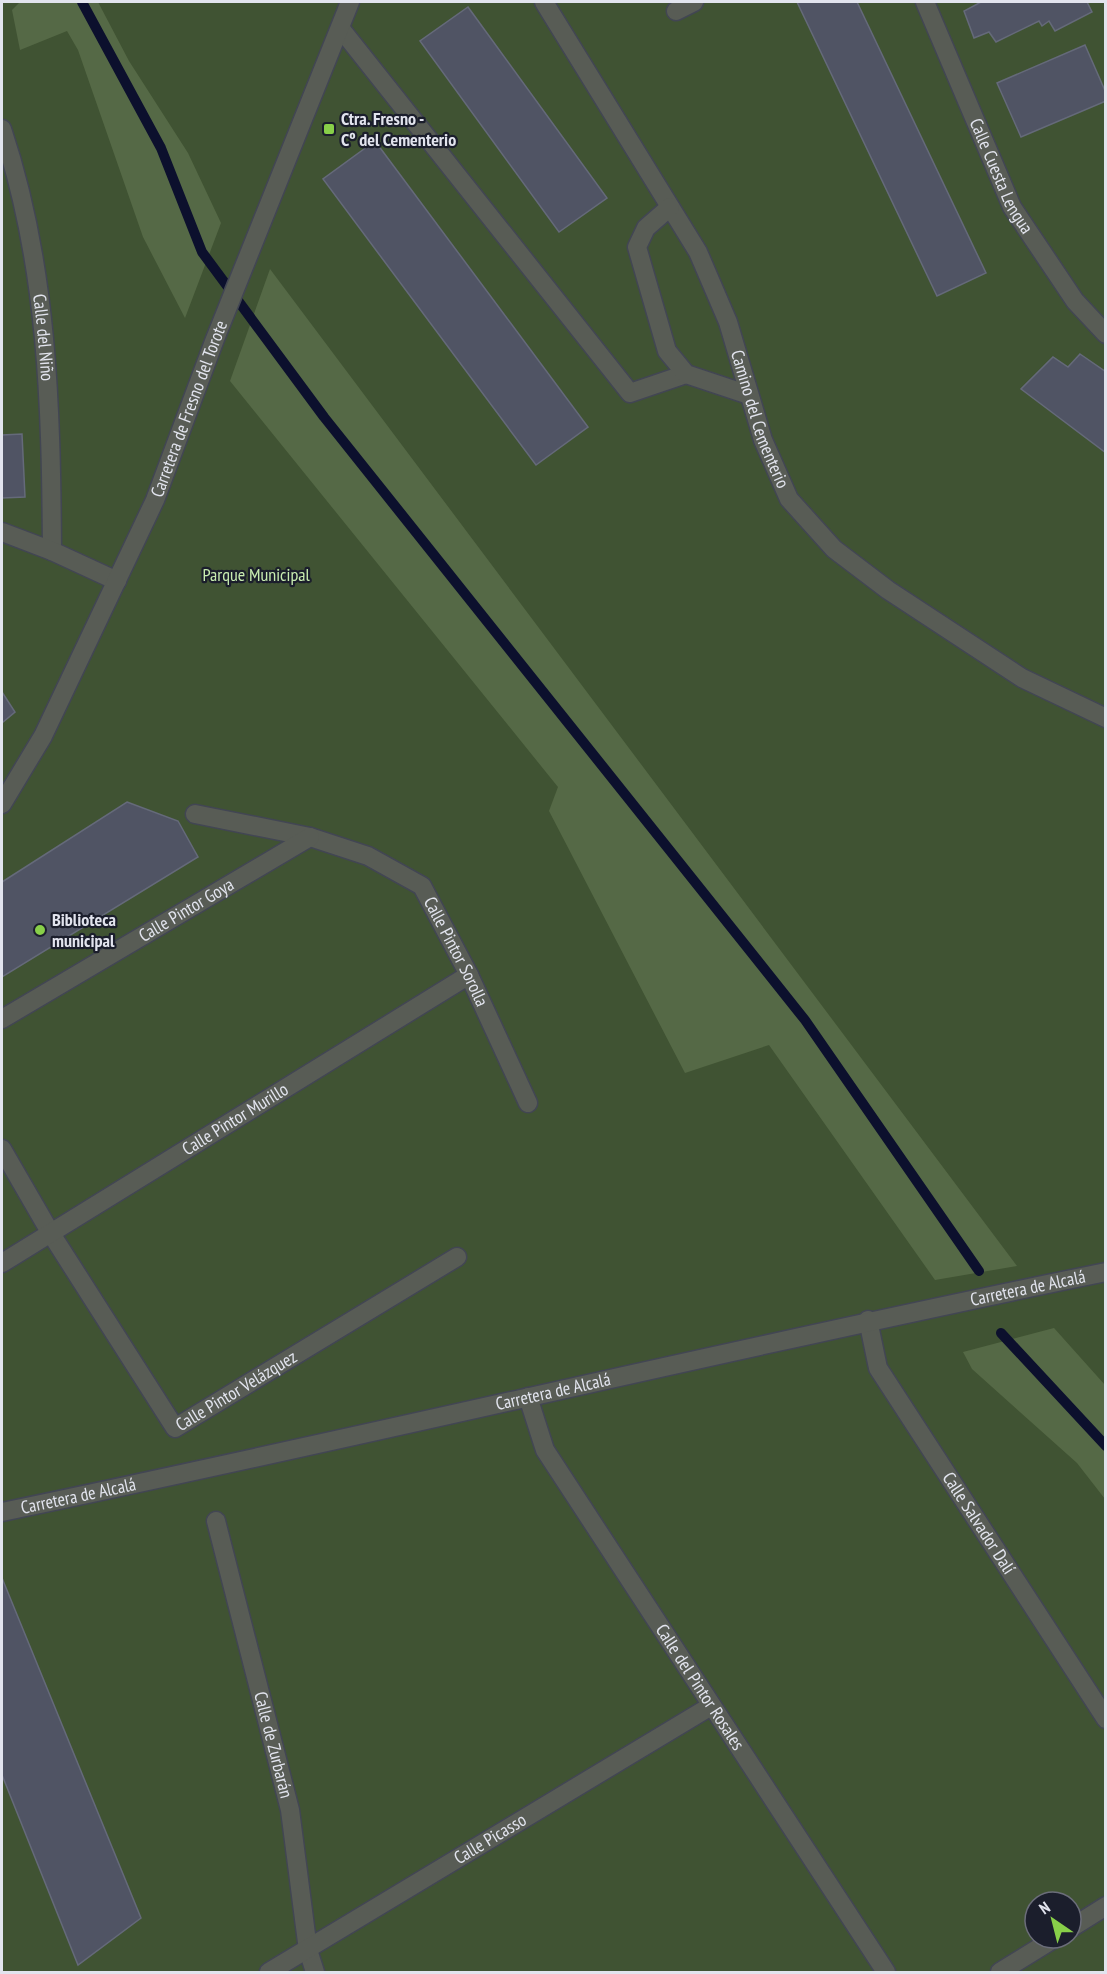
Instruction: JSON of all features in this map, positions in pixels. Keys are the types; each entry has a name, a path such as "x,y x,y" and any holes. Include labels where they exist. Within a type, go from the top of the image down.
{"street":[{"name":"Carretera de Fresno del Torote","path":"2,804 43,736 155,500 215,339 350,2"},
{"name":"Camino del Cementerio","path":"544,2 698,252 728,322 763,440 789,499 834,549 888,590 1022,678 1106,718"},
{"path":"676,11 694,2"},
{"name":"Calle Cuesta Lengua","path":"925,2 1012,207 1075,301 1106,334"},
{"path":"341,29 630,393 686,374"},
{"name":"Calle del Niño","path":"2,129 16,171 39,276 52,445 52,551"},
{"path":"670,207 646,228 637,248 667,351 686,374 749,395"},
{"path":"2,532 52,551 117,581"},
{"name":"Calle Pintor Sorolla","path":"195,814 310,837 368,856 422,886 469,975 528,1103"},
{"name":"Calle Pintor Goya","path":"2,1019 310,837"},
{"name":"Calle Pintor Murillo","path":"2,1263 469,975"},
{"name":"Calle Pintor Velázquez","path":"2,1149 50,1232 175,1428 458,1257"},
{"name":"Carretera de Alcalá","path":"2,1512 198,1471 868,1320 1106,1272"},
{"name":"Calle Salvador Dalí","path":"868,1320 878,1368 1106,1719"},
{"name":"Calle del Pintor Rosales","path":"528,1397 544,1450 886,1972"},
{"name":"Calle de Zurbarán","path":"216,1521 290,1810 308,1950 315,1972"},
{"name":"Calle Picasso","path":"269,1972 711,1706"},
{"path":"1083,1920 1106,1906"},
{"path":"1000,1972 1036,1950"}],"green space":[{"name":"Parque Municipal","path":"2,2 1105,2 1105,1972 2,1972"},
{"path":"20,2 98,2 129,61 188,153 221,223 185,318 143,237 78,50 67,31 20,50 12,10"},
{"path":"270,269 1017,1266 935,1280 769,1045 685,1073 549,811 558,787 230,381"},
{"path":"1054,1328 1105,1385 1105,1499 1077,1463 972,1369 963,1352"}],"building":[{"path":"797,2 857,2 986,273 937,296"},
{"path":"981,2 1087,2 1092,12 1055,31 1049,21 1042,26 1039,21 996,42 989,32 974,38 964,11"},
{"path":"468,7 607,198 559,232 420,41"},
{"path":"1085,45 1106,93 1106,101 1021,137 997,83"},
{"path":"375,141 588,427 536,465 323,179"},
{"path":"1080,354 1106,372 1106,453 1021,389 1053,357 1068,367"},
{"path":"22,434 25,497 2,498 2,435"},
{"path":"2,692 15,712 2,723"},
{"name":"Biblioteca municipal","path":"127,802 178,821 198,857 2,977 2,882"},
{"path":"2,1578 141,1918 78,1965 2,1775"}],"waterway":[{"path":"82,2 161,148 202,252 324,417 805,1020 979,1271"},
{"path":"1001,1333 1106,1446"}],"place":[{"name":"Ctra. Fresno - Cº del Cementerio","path":"329,129"},
{"name":"Biblioteca municipal","path":"40,930"}]}
